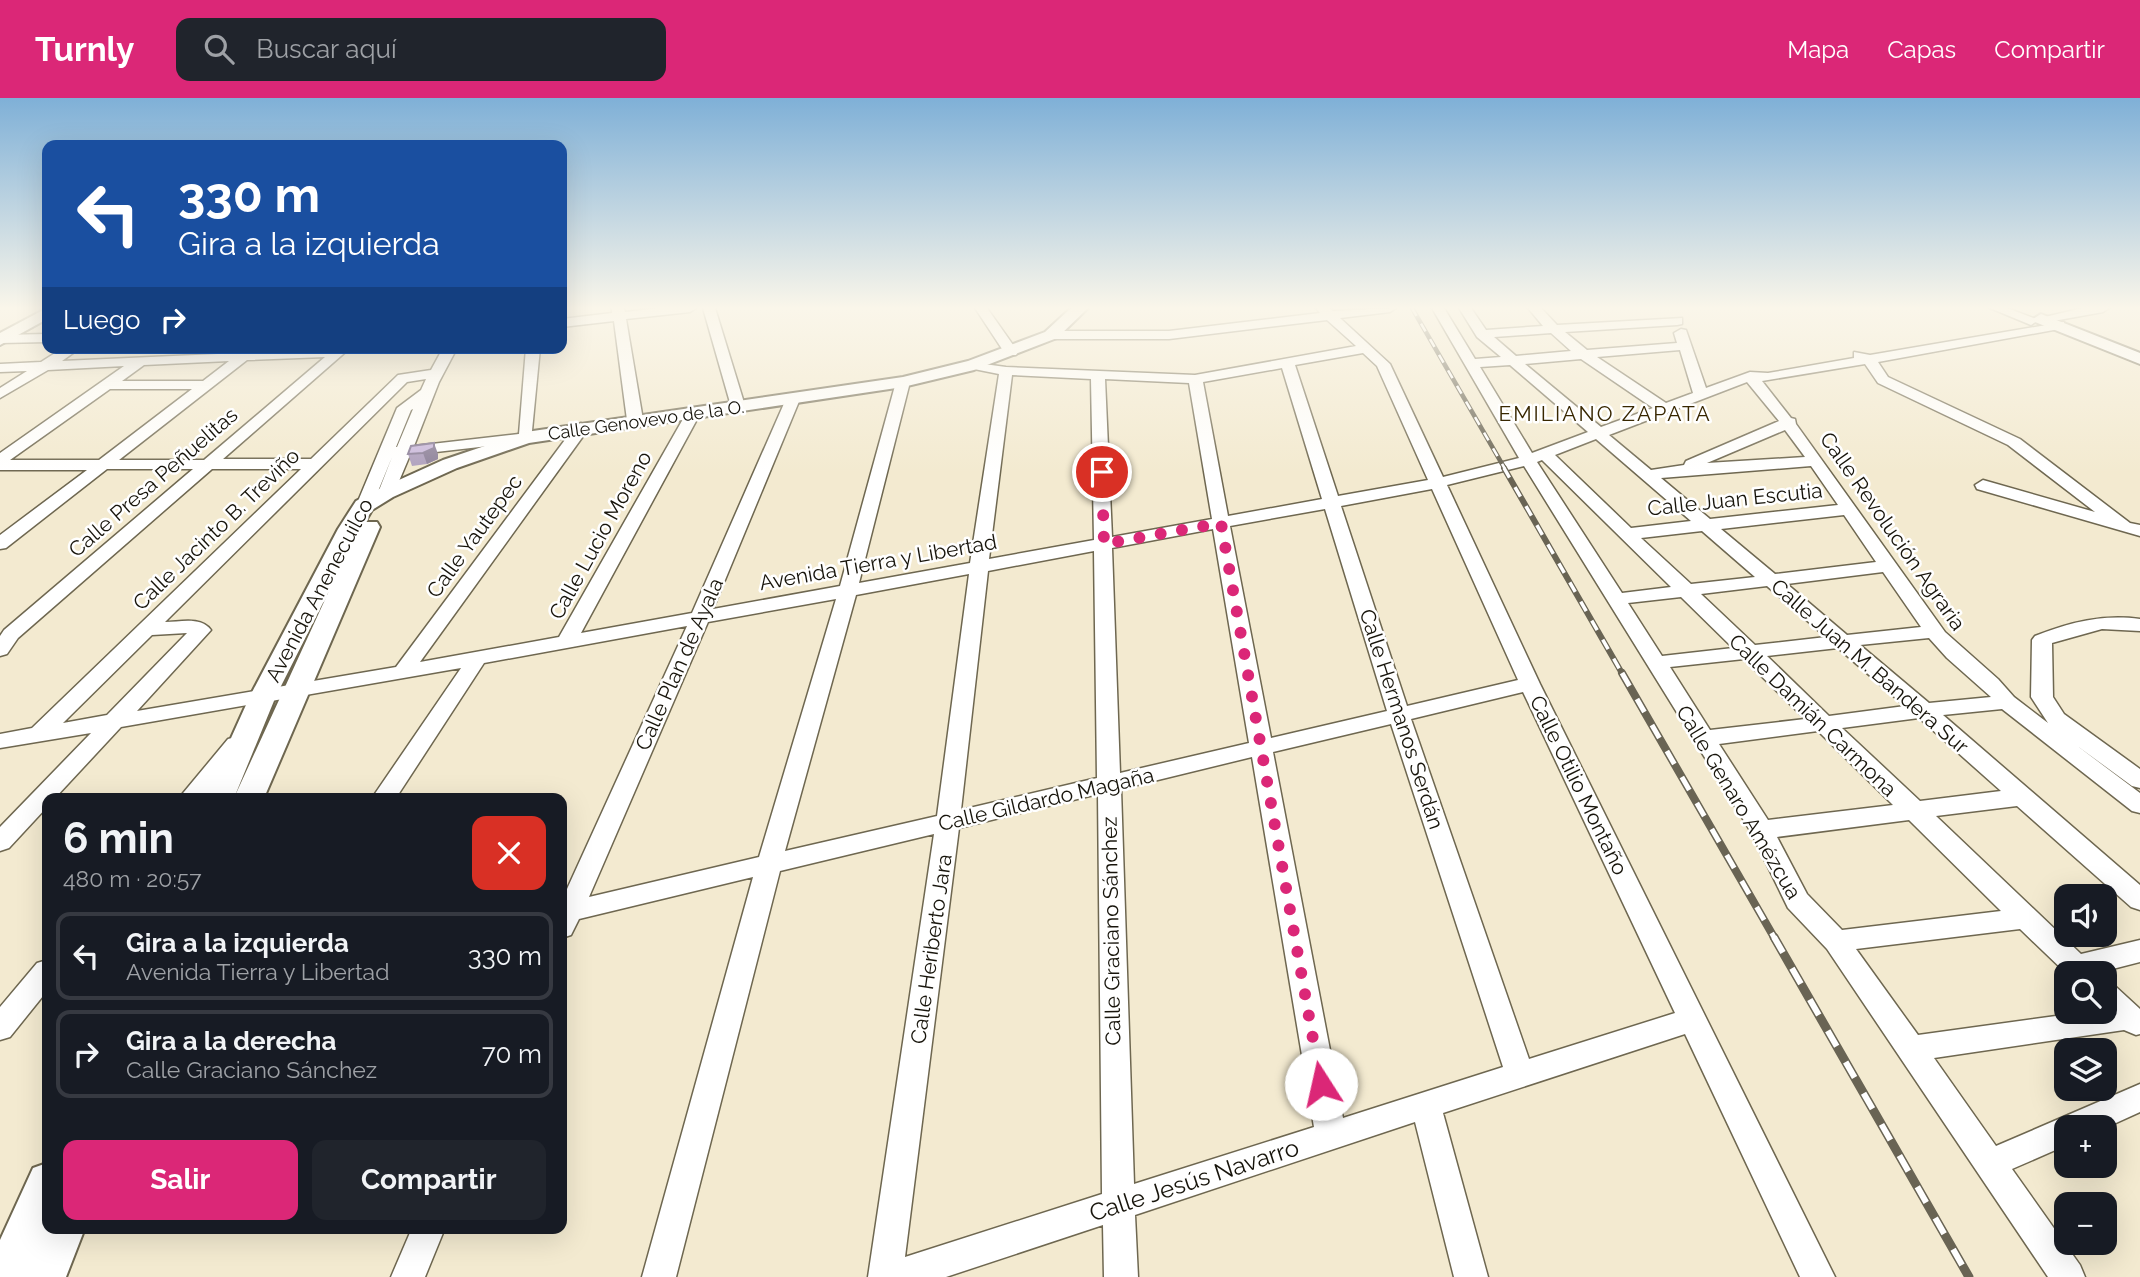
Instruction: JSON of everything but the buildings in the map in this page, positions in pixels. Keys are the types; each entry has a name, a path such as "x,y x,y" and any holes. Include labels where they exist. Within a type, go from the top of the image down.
{"main road":[{"name":"Calle Genovevo de la O.","path":"364,506 450,464 526,438 903,382 974,365 996,363"},
{"name":"Avenida Anenecuilco","path":"251,793 386,493"},
{"name":"Avenida Anenecuilco","path":"221,793 263,696 349,529 364,506"},
{"path":"5,1277 42,1193"}],"street":[{"path":"0,394 50,363"},
{"path":"0,368 103,363"},
{"path":"0,463 139,363"},
{"path":"0,544 235,363"},
{"name":"Calle Presa Peñuelitas","path":"0,650 11,634 326,363"},
{"name":"Avenida Anenecuilco","path":"386,493 442,363"},
{"path":"526,438 532,363"},
{"path":"626,363 635,420"},
{"path":"725,363 738,406"},
{"name":"Calle Heriberto Jara","path":"885,1277 1008,363"},
{"name":"Calle Genovevo de la O.","path":"1015,363 1098,376 1195,379 1281,363"},
{"name":"Calle Hermanos Serdán","path":"1287,363 1399,715 1520,1075"},
{"name":"Calle Otilio Montaño","path":"1382,363 1530,684 1818,1277"},
{"path":"1470,364 1492,363"},
{"name":"Calle Juan M. Bandera Sur","path":"1516,363 1922,709 2140,900"},
{"path":"1595,363 1665,410"},
{"path":"1690,363 1701,396"},
{"name":"Avenida Tierra y Libertad","path":"0,741 477,659 1437,483 1536,457 1701,396 1752,373 1800,363"},
{"path":"1752,373 1768,377 1846,363"},
{"path":"1871,363 1883,380 2014,442 2133,529"},
{"path":"1893,385 1899,379 1895,363"},
{"name":"Calle Genaro Amézcua","path":"1470,364 1536,457 1654,663 1762,830 1797,901 1836,941 2068,1277"},
{"name":"Calle Revolución Agraria","path":"1752,373 1790,422 1950,652 1995,685 2006,702 2140,805"},
{"name":"Calle Graciano Sánchez","path":"1098,376 1121,1277"},
{"name":"Calle Jacinto B. Treviño","path":"39,734 403,378 431,383"},
{"path":"1195,379 1259,748 1331,1136"},
{"path":"659,1277 769,864 848,591 903,382"},
{"name":"Avenida Anenecuilco","path":"364,506 388,453 404,408 431,383"},
{"path":"107,385 208,385"},
{"name":"Calle Plan de Ayala","path":"567,910 700,618 793,398"},
{"name":"Calle Lucio Moreno","path":"566,642 694,412"},
{"path":"1678,470 1790,422"},
{"name":"Calle Yautepec","path":"403,672 581,428"},
{"name":"Calle Genovevo de la O.","path":"388,453 526,438"},
{"name":"Calle Damián Carmona","path":"1536,457 1626,534 2070,961"},
{"path":"1648,475 1678,470 1817,461"},
{"path":"0,463 315,464"},
{"path":"1983,485 2133,529"},
{"name":"Calle Juan Escutia","path":"1626,534 1850,509"},
{"path":"1618,599 1888,566"},
{"path":"2140,625 2120,621 2078,625 2042,640 2042,697 2056,719 2140,780"},
{"path":"48,793 201,630 198,627 146,629"},
{"path":"1654,663 1934,631"},
{"path":"387,793 477,659"},
{"name":"Calle Gildardo Magaña","path":"567,916 769,864 1530,684"},
{"path":"1705,738 1824,725 1922,709 2006,702"},
{"path":"195,793 251,726"},
{"path":"1762,830 2021,797"},
{"path":"0,842 42,799"},
{"path":"1836,941 2025,918"},
{"path":"2108,961 2140,951"},
{"path":"3,1020 42,977"},
{"path":"2117,1005 2135,1022"},
{"name":"Calle Jesús Navarro","path":"894,1277 1693,1019"},
{"path":"1911,1049 2135,1022"},
{"path":"2101,1115 2140,1098"},
{"path":"1426,1105 1471,1277"},
{"path":"1990,1164 2054,1136"},
{"path":"408,1277 426,1234"}],"railway":[{"path":"1444,363 1505,469"},
{"path":"1504,468 1623,675"},
{"path":"1622,673 1775,939"},
{"path":"1774,937 1969,1277"}],"district":[{"name":"EMILIANO ZAPATA","path":"1605,413"}],"route":[{"path":"1102,472 1104,544 1221,523 1321,1084"}]}
